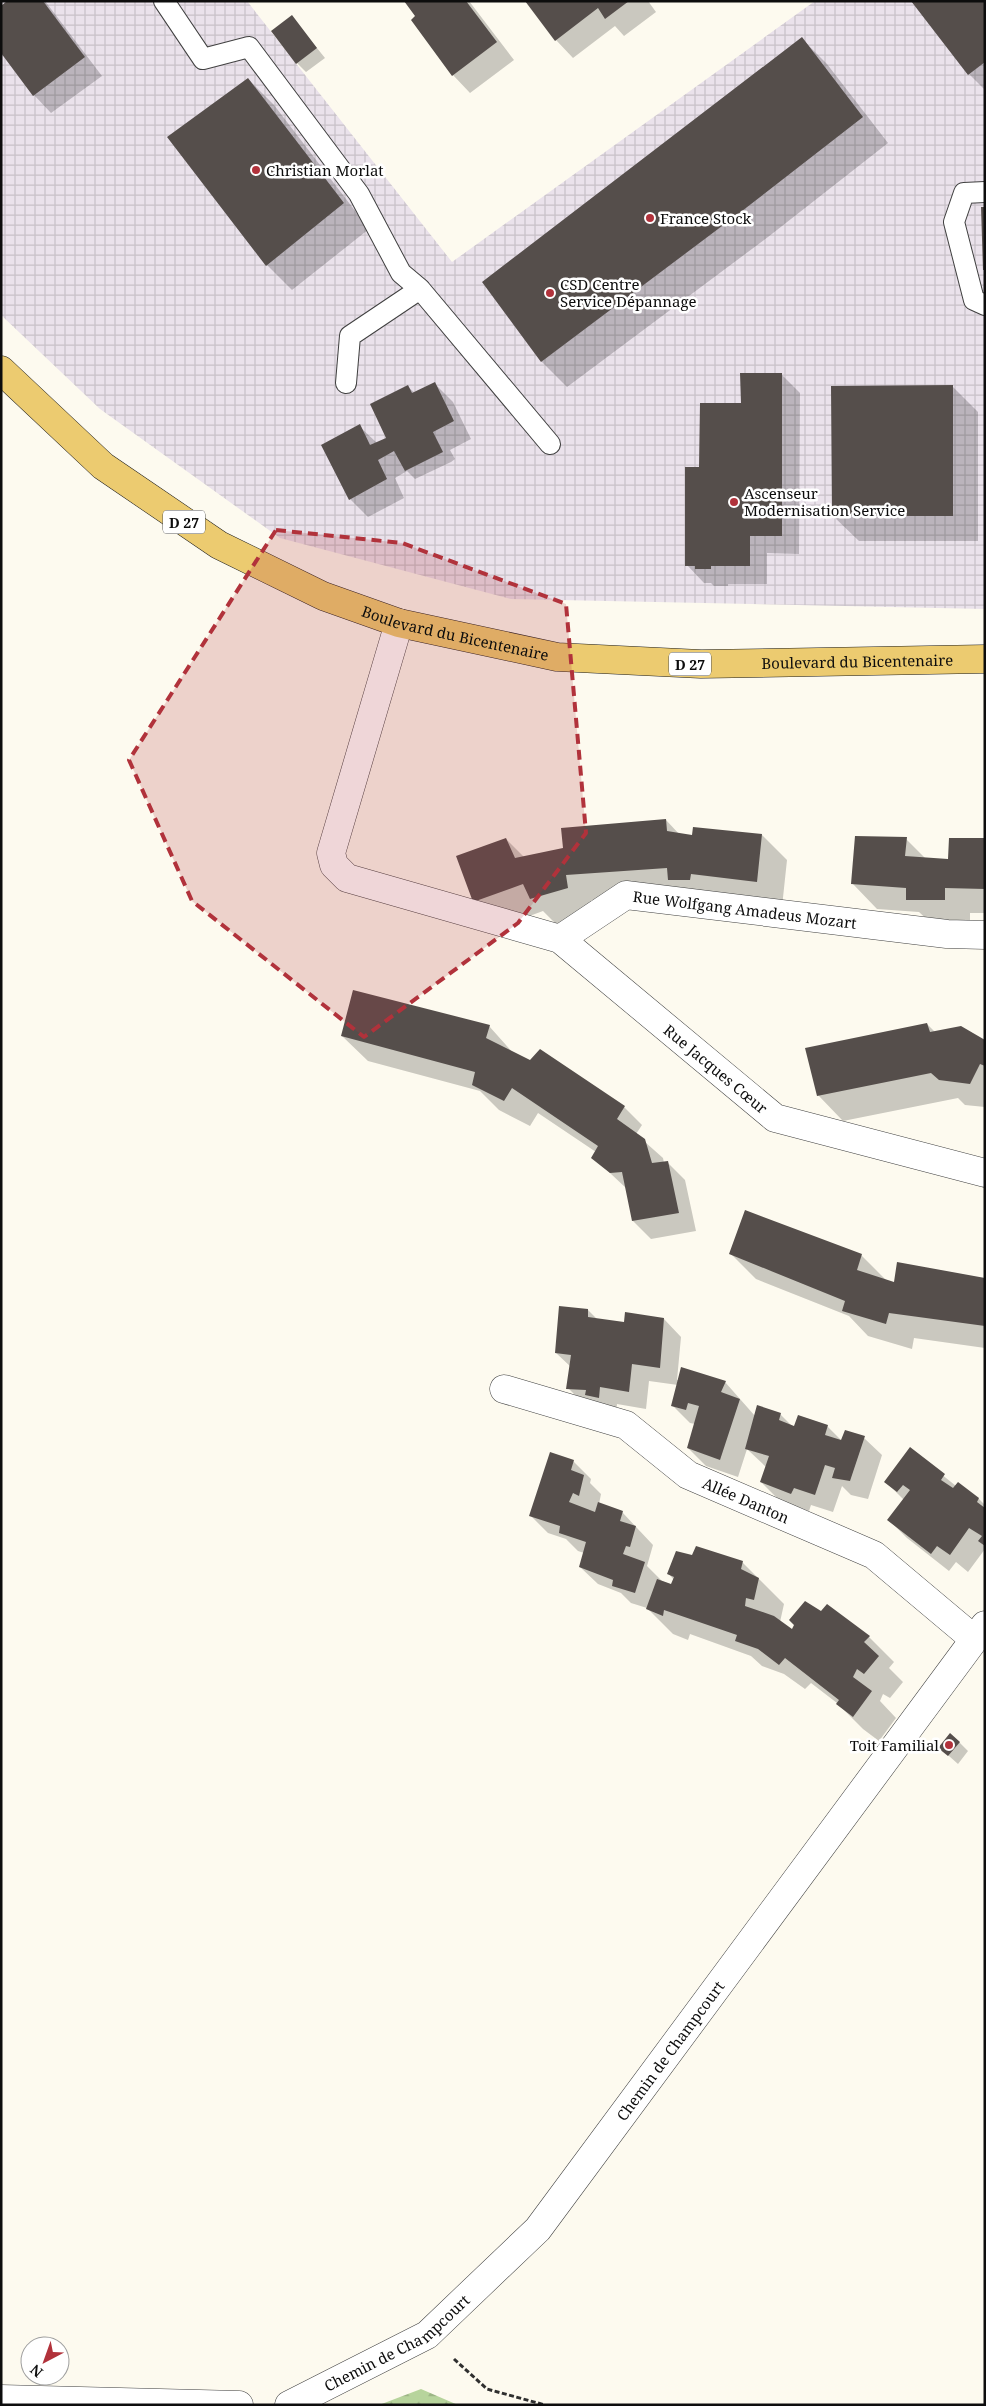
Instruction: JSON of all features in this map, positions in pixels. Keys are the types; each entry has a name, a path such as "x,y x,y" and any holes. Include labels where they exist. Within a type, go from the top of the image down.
{"main road":[{"name":"Boulevard du Bicentenaire","path":"1,370 102,466 219,545 323,596 399,623 557,657 701,664 985,659"}],"street":[{"path":"399,623 331,853 334,865 347,878 560,939"},
{"name":"Rue Wolfgang Amadeus Mozart","path":"560,939 626,895 947,934 985,935"},
{"name":"Rue Jacques Cœur","path":"560,939 775,1118 985,1172"},
{"name":"Allée Danton","path":"504,1390 626,1425 688,1475 874,1556 979,1632"},
{"name":"Chemin de Champcourt","path":"289,2405 428,2335 538,2229 979,1632"},
{"path":"1,2399 239,2405"}],"lane":[{"path":"164,1 203,59 249,48 360,194 401,273 420,289 550,444"},
{"path":"985,192 964,193 954,222 974,300 985,305"},
{"path":"346,383 350,336 420,289"}],"path":[{"path":"428,2335 487,2389 544,2405"}],"highlighted area":[{"path":"276,530 402,543 566,604 586,833 518,923 364,1037 192,901 129,760"}],"shaded area":[{"path":"1,1 247,1 452,262 815,1 985,1 985,609 511,599 280,538 100,409 1,315"}],"green space":[{"path":"421,2389 458,2405 379,2405"}],"building":[{"path":"7,1 43,1 85,57 33,96 1,53 1,6"},
{"path":"404,1 466,1 497,42 452,76 411,20 415,16"},
{"path":"525,1 629,1 605,19 598,8 555,41"},
{"path":"911,1 985,1 985,62 968,75"},
{"path":"292,15 317,48 296,64 271,31"},
{"path":"802,37 863,117 742,211 541,362 482,282"},
{"name":"Christian Morlat","path":"248,78 344,203 266,266 167,137"},
{"path":"981,207 985,207 985,270 983,270"},
{"name":"Ascenseur Modernisation Service","path":"740,373 782,373 782,536 750,536 750,566 711,566 711,569 695,569 695,566 685,566 685,467 699,467 700,403 741,403"},
{"path":"435,382 454,421 433,432 443,452 405,471 394,451 378,460 387,479 349,500 321,445 360,424 370,445 386,438 370,404 408,385 412,393"},
{"path":"953,385 953,516 832,516 831,386"},
{"path":"666,819 667,831 692,835 693,827 762,834 757,882 691,874 690,880 668,880 667,868 566,875 568,888 530,899 523,884 473,902 456,856 506,838 515,858 563,848 561,828"},
{"path":"855,836 907,837 905,856 948,859 949,838 985,838 985,889 945,888 945,900 906,900 906,888 851,884"},
{"path":"353,990 490,1025 486,1038 530,1060 540,1049 625,1106 617,1119 645,1139 652,1163 668,1161 679,1213 632,1221 622,1172 610,1173 591,1158 598,1146 512,1088 504,1101 472,1085 475,1072 341,1036"},
{"path":"927,1023 930,1032 961,1026 985,1040 985,1066 980,1064 970,1084 939,1080 931,1073 817,1096 805,1048"},
{"path":"745,1210 862,1254 857,1270 894,1282 897,1262 985,1278 985,1326 889,1313 886,1324 842,1311 845,1301 729,1254"},
{"path":"559,1306 588,1309 588,1317 624,1322 625,1312 664,1318 660,1368 632,1364 629,1392 600,1387 599,1398 585,1395 586,1390 566,1389 571,1355 555,1353"},
{"path":"681,1367 726,1381 721,1392 740,1399 720,1460 687,1448 699,1406 688,1403 686,1410 671,1406"},
{"path":"757,1405 781,1413 779,1420 794,1426 798,1415 828,1425 825,1435 841,1440 845,1430 865,1436 850,1481 832,1478 835,1468 825,1465 815,1495 794,1488 791,1494 760,1482 769,1456 745,1449"},
{"path":"910,1447 945,1474 941,1480 953,1488 958,1482 979,1498 977,1502 985,1508 985,1546 978,1541 982,1536 969,1528 950,1555 937,1546 931,1554 887,1520 910,1490 903,1485 897,1492 884,1482"},
{"path":"550,1452 574,1460 571,1470 584,1475 579,1496 573,1493 569,1502 595,1512 598,1502 623,1511 620,1521 636,1526 630,1547 626,1546 623,1554 645,1562 635,1593 612,1586 613,1580 579,1567 586,1542 559,1533 560,1526 529,1516"},
{"path":"696,1546 743,1561 741,1569 759,1578 754,1600 746,1598 745,1606 774,1616 792,1629 794,1625 789,1620 805,1601 821,1611 827,1604 870,1636 864,1642 879,1656 864,1674 857,1669 853,1677 872,1691 853,1717 836,1704 839,1700 785,1658 779,1665 758,1649 735,1641 737,1635 664,1610 663,1616 646,1609 657,1579 671,1584 674,1577 667,1574 676,1551 692,1555"},
{"name":"Toit Familial","path":"950,1733 960,1742 948,1756 938,1748"}],"place":[{"name":"Christian Morlat","path":"256,170"},
{"name":"France Stock","path":"650,218"},
{"name":"CSD Centre Service Dépannage","path":"550,293"},
{"name":"Ascenseur Modernisation Service","path":"734,502"},
{"name":"Toit Familial","path":"949,1745"}]}
